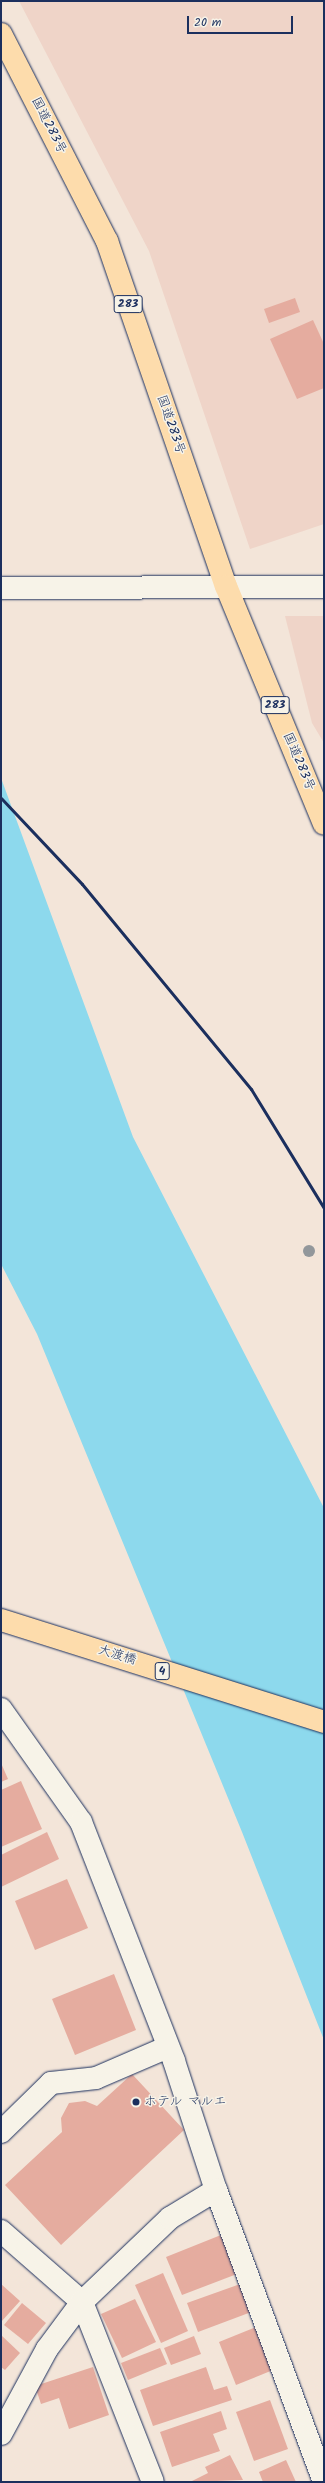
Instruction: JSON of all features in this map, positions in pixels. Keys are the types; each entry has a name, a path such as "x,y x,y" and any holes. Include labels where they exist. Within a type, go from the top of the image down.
{"main road":[{"name":"国道283号","path":"1,34 107,241 226,586 324,824"},
{"name":"大渡橋","path":"1,1620 324,1722"}],"street":[{"path":"1,588 226,586 324,587"},
{"path":"1,1709 81,1822 168,2047 216,2190 324,2482"},
{"path":"1,2132 51,2083 96,2078 168,2047"},
{"path":"1,2434 47,2349 82,2302 170,2218 216,2190"},
{"path":"1,2231 82,2302 153,2482"}],"shaded area":[{"path":"19,1 324,1 324,524 250,549 149,251"},
{"path":"285,616 324,616 324,743 312,723"}],"water":[{"path":"1,778 133,1137 324,1508 324,2040 242,1832 37,1334 1,1264"}],"building":[{"path":"295,298 300,312 269,323 264,309"},
{"path":"313,320 324,344 324,388 297,399 270,339"},
{"path":"1,1763 8,1779 1,1782"},
{"path":"21,1781 42,1829 1,1847 1,1790"},
{"path":"47,1832 59,1859 1,1887 1,1855"},
{"path":"67,1879 88,1928 35,1950 15,1901"},
{"path":"114,1974 136,2030 75,2055 52,1999"},
{"path":"132,2074 184,2130 61,2245 5,2185 62,2132 61,2118 69,2103 85,2101 97,2106"},
{"path":"221,2235 237,2274 182,2295 166,2257"},
{"path":"163,2273 188,2331 161,2343 135,2285"},
{"path":"243,2283 254,2311 198,2332 187,2303"},
{"path":"1,2284 20,2301 1,2322"},
{"path":"135,2299 156,2342 122,2358 101,2314"},
{"path":"22,2303 46,2323 28,2344 4,2325"},
{"path":"256,2327 273,2370 236,2385 219,2342"},
{"path":"1,2335 20,2353 5,2370 1,2367"},
{"path":"194,2336 201,2354 171,2365 164,2348"},
{"path":"160,2348 167,2364 128,2380 121,2363"},
{"path":"93,2367 109,2415 69,2429 59,2398 41,2404 35,2386"},
{"path":"206,2367 214,2390 227,2386 232,2400 153,2426 140,2390"},
{"path":"270,2400 288,2449 254,2461 236,2412"},
{"path":"221,2411 227,2429 213,2434 220,2451 172,2467 160,2432"},
{"path":"230,2455 243,2480 190,2482 208,2473 205,2467"},
{"path":"286,2460 296,2482 263,2482 259,2472"}],"railway":[{"path":"1,798 82,884 251,1089 324,1208"}],"place":[{"name":"ホテル マルエ","path":"136,2102"}]}
